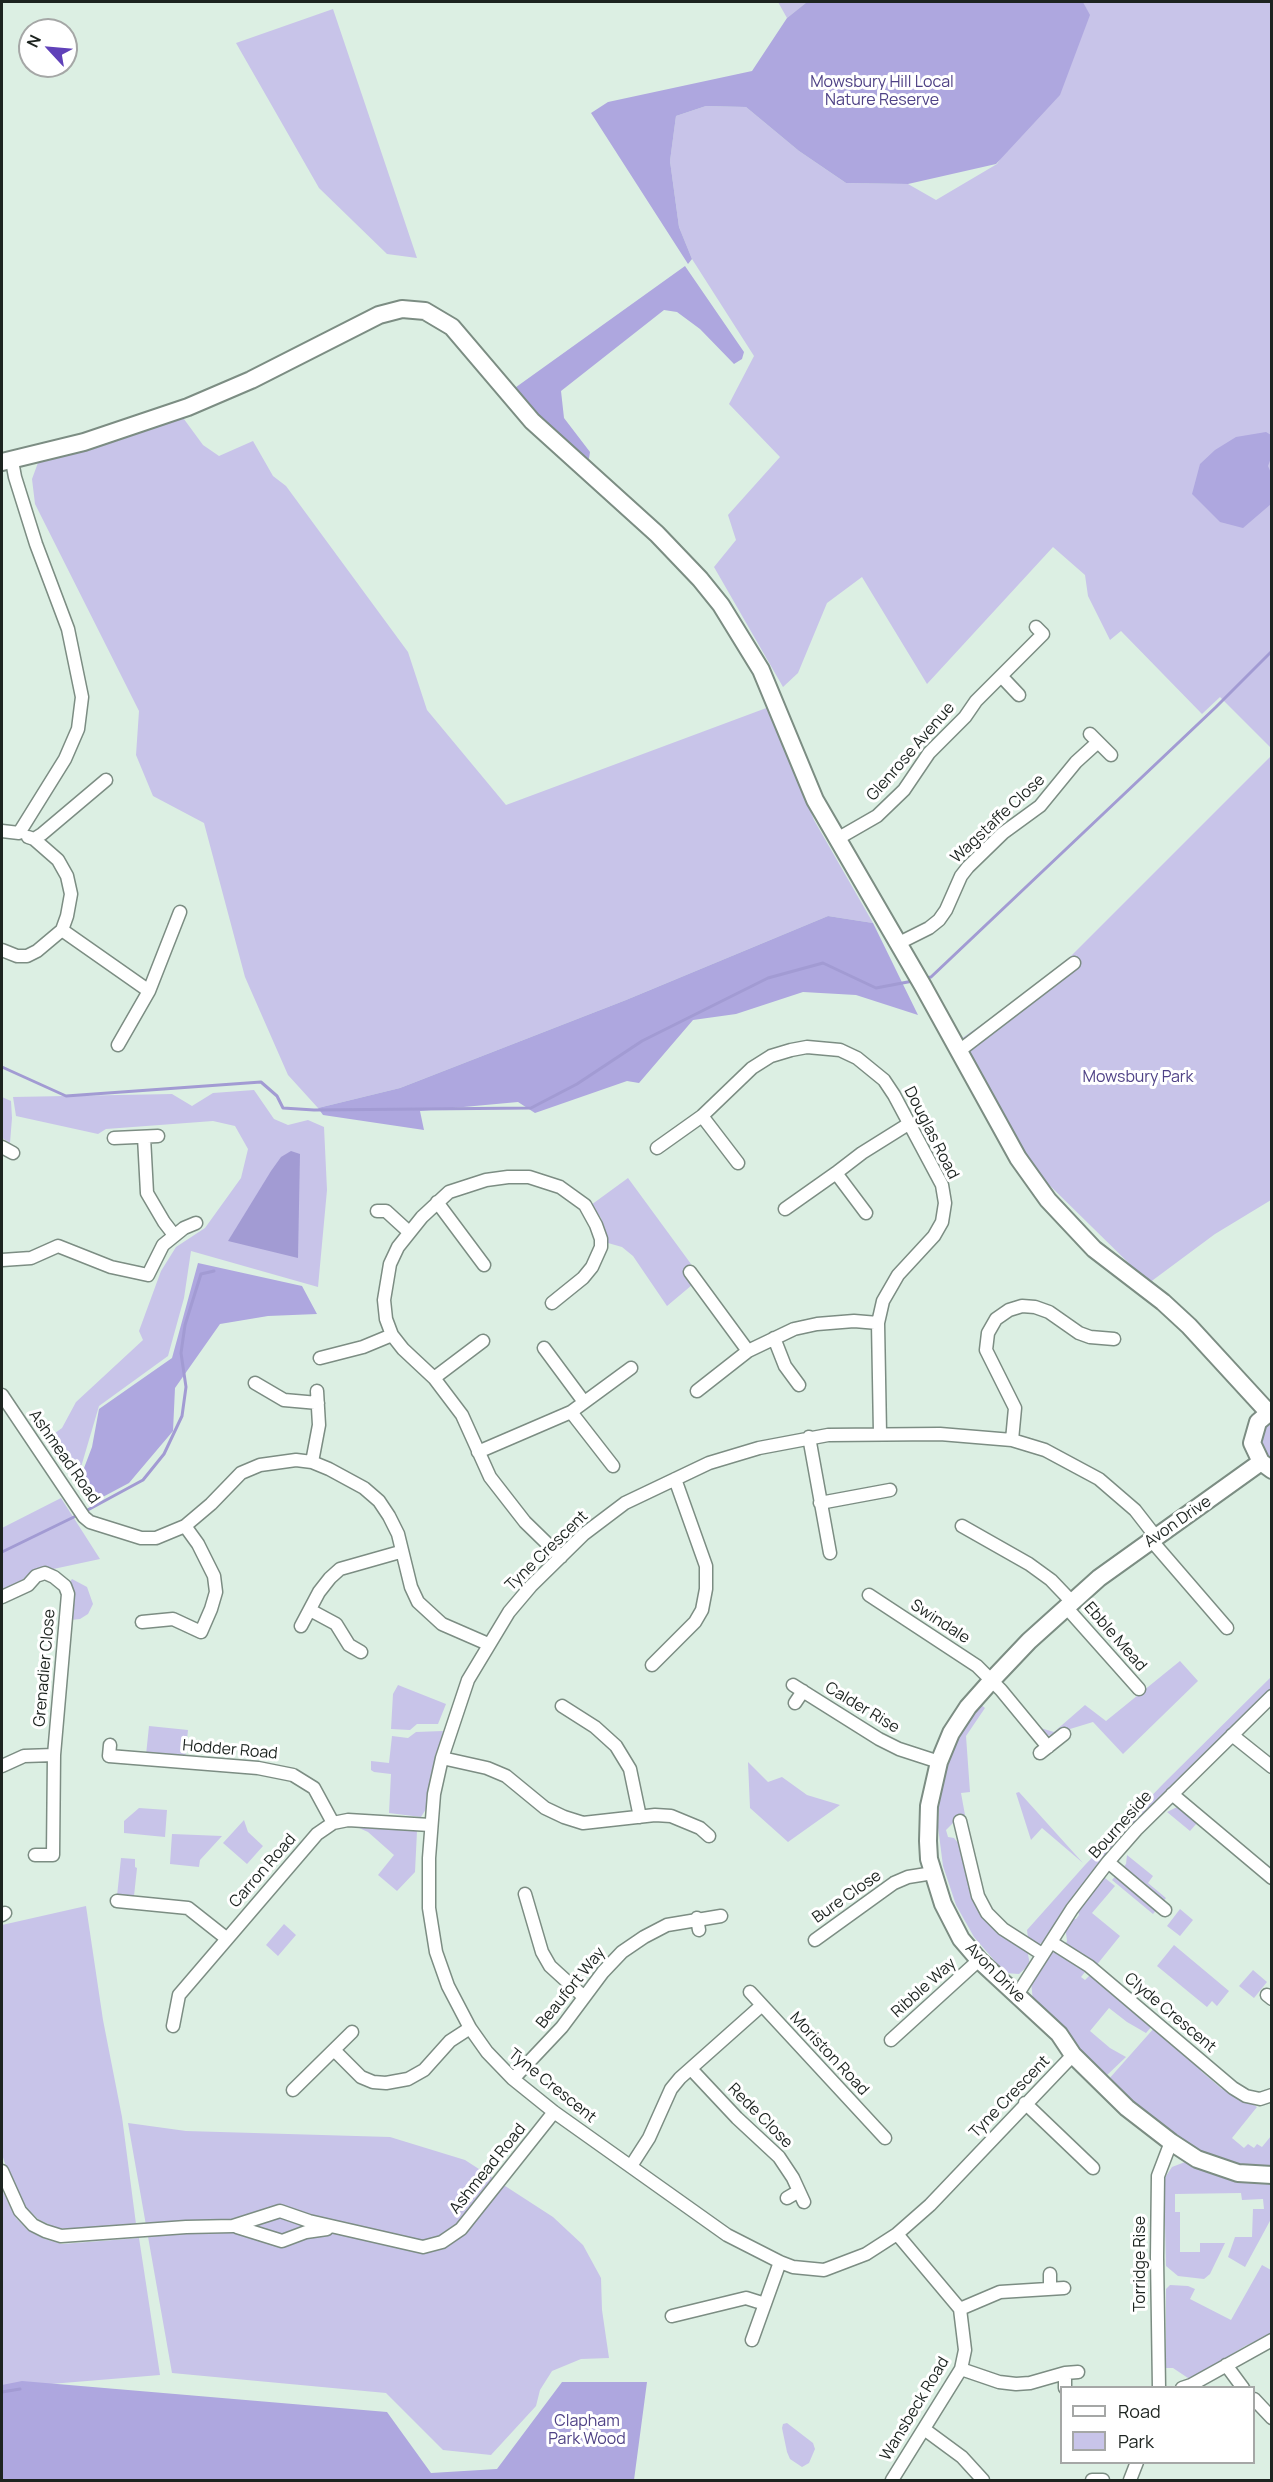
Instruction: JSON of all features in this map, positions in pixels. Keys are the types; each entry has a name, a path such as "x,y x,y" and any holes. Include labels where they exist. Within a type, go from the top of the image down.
{"main road":[{"path":"7,461 84,442 188,407 250,381 379,315 402,309 424,311 452,327 532,421 657,534 700,579 721,605 761,670 815,800 919,978 1018,1158 1047,1200 1094,1249 1189,1326 1270,1411 1258,1422 1252,1443 1266,1466"},
{"name":"Avon Drive","path":"1266,1466 1099,1578 1029,1641 992,1680 968,1707 951,1733 939,1762 929,1806 928,1841 933,1873 943,1904 961,1939 979,1960 1059,2034 1073,2055 1127,2108 1197,2159 1238,2173 1272,2175"}],"street":[{"path":"7,461 15,477 36,544 68,629 82,697 78,729 65,759 19,833"},
{"name":"Glenrose Avenue","path":"837,839 877,816 904,790 929,753 965,717 976,701 1043,634 1036,627"},
{"path":"1002,676 1019,695"},
{"name":"Wagstaffe Close","path":"899,943 929,928 939,920 961,876 968,867 1003,833 1040,806 1094,738 1111,755"},
{"path":"34,839 106,780"},
{"path":"2,831 19,833 34,839 58,860 71,885 70,905 62,930 37,951 27,956 17,956 2,950"},
{"path":"118,1045 149,991 180,912"},
{"path":"62,930 149,991"},
{"path":"959,1051 1074,963"},
{"name":"Douglas Road","path":"657,1148 702,1116 752,1068 771,1056 791,1050 823,1047 840,1050 857,1058 872,1069 894,1095 942,1185 945,1203 942,1222 934,1236 889,1288 878,1323 880,1433"},
{"path":"702,1116 738,1163"},
{"path":"785,1209 862,1153 910,1124"},
{"path":"114,1138 158,1136"},
{"path":"144,1137 147,1193 174,1235"},
{"path":"836,1173 866,1213"},
{"path":"552,1303 584,1278 600,1253 601,1239 585,1205 576,1197 560,1187 529,1177 508,1177 467,1185 449,1192 437,1202 409,1232 390,1264 384,1300 386,1319 392,1335 434,1378 462,1415 489,1477 505,1499 561,1557"},
{"path":"437,1202 484,1265"},
{"path":"386,1209 409,1232"},
{"path":"2,1260 31,1257 58,1246 111,1267 148,1275 163,1245 174,1235 196,1223"},
{"path":"690,1272 748,1351"},
{"path":"1012,1440 1015,1408 986,1350 988,1333 996,1319 1009,1310 1022,1306 1035,1307 1049,1312 1078,1333 1090,1337 1114,1339"},
{"path":"697,1390 748,1351 794,1329 817,1324 854,1321 878,1323"},
{"path":"320,1358 363,1347 392,1335"},
{"path":"774,1338 786,1366 799,1385"},
{"path":"434,1378 483,1341"},
{"path":"544,1348 584,1402"},
{"path":"478,1452 571,1413 631,1368"},
{"path":"255,1383 284,1400 318,1396 319,1425 312,1462 364,1488 379,1501 398,1534 400,1552 411,1587 424,1608 442,1624 488,1644"},
{"name":"Ashmead Road","path":"2,1395 81,1513 90,1522 141,1538 156,1538 185,1526 211,1504 241,1473 278,1461 312,1462"},
{"path":"571,1413 613,1466"},
{"name":"Tyne Crescent","path":"1073,2055 930,2205 897,2234 866,2254 824,2270 793,2267 727,2235 554,2112 513,2079 487,2052 470,2028 448,1986 436,1952 429,1908 430,1825 442,1758 468,1680 509,1612 531,1586 584,1534 625,1503 709,1463 809,1437 880,1433 940,1434 1012,1440 1045,1450 1099,1479 1135,1510 1154,1539 1227,1629"},
{"path":"809,1437 830,1553"},
{"path":"652,1665 694,1622 702,1610 706,1589 706,1566 675,1479"},
{"path":"820,1503 874,1499 890,1490"},
{"path":"142,1622 174,1619 201,1632 216,1592 214,1576 198,1544 185,1526"},
{"name":"Ebble Mead","path":"962,1526 1029,1564 1051,1580 1139,1689"},
{"path":"301,1626 330,1578 340,1569 400,1552"},
{"name":"Grenadier Close","path":"2,1597 28,1585 36,1576 45,1573 65,1586 68,1594 54,1755 53,1855 35,1855"},
{"name":"Swindale","path":"869,1595 950,1647 992,1680 1044,1750 1064,1734"},
{"path":"310,1610 336,1624 349,1645 361,1652"},
{"name":"Calder Rise","path":"795,1703 798,1688 879,1739 899,1749 939,1762"},
{"name":"Bourneside","path":"1017,1995 1072,1909 1108,1862 1136,1830 1272,1696"},
{"path":"562,1706 595,1727 616,1746 630,1769 640,1817"},
{"path":"1232,1735 1272,1767"},
{"name":"Hodder Road","path":"110,1746 109,1756 258,1768 293,1774 314,1788 333,1823"},
{"path":"2,1766 24,1756 54,1755"},
{"path":"442,1758 487,1768 506,1776 545,1808 583,1823 671,1816 685,1827 709,1836"},
{"path":"1172,1794 1272,1878"},
{"path":"333,1823 348,1820 430,1825"},
{"path":"960,1821 978,1896 987,1912 1003,1929 1042,1954"},
{"name":"Carron Road","path":"173,2026 179,1995 317,1834 333,1823"},
{"path":"1108,1862 1165,1910"},
{"name":"Bure Close","path":"815,1940 894,1883 908,1877 933,1873"},
{"path":"525,1894 542,1952 550,1966 584,1998"},
{"path":"117,1901 188,1908 226,1938"},
{"name":"Beaufort Way","path":"513,2079 562,2027 603,1972 622,1952 667,1925 698,1924 721,1916"},
{"name":"Clyde Crescent","path":"1051,1942 1089,1966 1233,2088 1246,2096 1260,2099 1272,2095"},
{"name":"Ribble Way","path":"891,2040 979,1960"},
{"name":"Moriston Road","path":"750,1992 878,2121 885,2138"},
{"path":"631,2166 649,2138 670,2089 762,2006"},
{"path":"334,2050 361,2076 374,2082 386,2083 408,2079 424,2070 450,2041 470,2028"},
{"path":"296,2083 352,2031"},
{"name":"Rede Close","path":"691,2068 737,2118 779,2157 802,2197 787,2198"},
{"path":"1025,2103 1093,2168"},
{"name":"Ashmead Road","path":"2,2171 20,2211 33,2225 61,2236 233,2226 280,2211 337,2228 423,2247 442,2242 461,2229 554,2112"},
{"name":"Torridge Rise","path":"1159,2386 1158,2176 1171,2142"},
{"name":"Ashmead Road","path":"233,2226 282,2241 306,2232 337,2228"},
{"path":"897,2234 960,2308 1000,2292 1064,2288"},
{"path":"752,2340 780,2262"},
{"path":"1050,2274 1050,2288"},
{"path":"672,2316 746,2298 765,2304"},
{"name":"Wansbeck Road","path":"892,2481 962,2368 965,2350 960,2308"},
{"path":"1188,2386 1272,2340"},
{"path":"1226,2365 1242,2386"},
{"path":"962,2368 999,2382 1016,2384 1078,2372"},
{"path":"1065,2373 1065,2386"},
{"path":"1255,2400 1272,2418"},
{"path":"924,2429 962,2457 982,2481"},
{"path":"1130,2481 1137,2464"},
{"path":"1092,2481 1103,2481"}],"green space":[{"path":"778,2 807,2 787,18"},
{"name":"Mowsbury Hill Local Nature Reserve","path":"807,2 1083,2 1090,15 1060,95 996,164 908,184 846,183 799,151 746,107 706,106 676,116 670,161 679,227 692,259 688,264 591,113 608,102 752,71 787,18"},
{"path":"1083,2 1271,2 1271,748 1220,697 1202,714 1121,631 1110,640 1088,596 1085,575 1053,547 927,684 862,577 827,603 798,673 783,687 714,567 736,540 728,515 780,457 729,404 754,356 692,259 679,227 670,161 676,116 706,106 746,107 799,151 846,183 908,184 936,200 997,164 1089,15"},
{"path":"333,9 417,258 387,254 319,188 236,43"},
{"path":"685,266 744,352 742,359 734,364 700,329 677,312 664,310 561,391 564,418 590,452 588,465 512,390"},
{"path":"181,415 203,445 219,456 253,441 273,476 286,486 408,652 427,710 506,805 769,707 814,820 873,923 828,916 626,1000 400,1088 318,1108 288,1075 245,977 204,823 153,796 136,755 139,711 35,504 32,479 39,460"},
{"path":"1266,432 1271,435 1271,458 1268,466 1271,473 1271,504 1243,528 1220,522 1192,494 1200,464 1215,450 1236,437"},
{"name":"Mowsbury Park","path":"1271,756 1271,1200 1215,1234 1149,1283 1035,1171 961,1039 1019,998 1070,957"},
{"path":"828,916 873,923 918,1015 856,995 803,992 736,1014 693,1020 639,1083 627,1081 535,1113 518,1102 420,1111 424,1130 323,1115 318,1108 400,1088 626,1000"},
{"path":"254,1090 274,1119 288,1125 308,1120 324,1127 327,1190 318,1287 191,1251 184,1298 168,1356 99,1406 76,1484 44,1441 62,1428 76,1402 143,1340 139,1331 161,1271 176,1247 205,1228 241,1178 248,1149 235,1126 213,1121 106,1129 98,1134 16,1116 13,1097 172,1094 192,1106 213,1093"},
{"path":"2,1097 11,1101 10,1143 2,1138"},
{"path":"628,1178 691,1264 683,1271 692,1285 667,1306 633,1256 622,1247 608,1243 601,1218 591,1205"},
{"path":"198,1263 302,1286 317,1314 268,1316 220,1324 175,1388 173,1431 129,1483 99,1499 81,1476 92,1447 99,1409 172,1358"},
{"path":"1271,1418 1271,1465 1259,1450 1260,1432"},
{"path":"61,1498 100,1559 44,1571 2,1590 2,1528"},
{"path":"72,1579 87,1587 93,1604 88,1614 80,1619 71,1620 73,1589 69,1583"},
{"path":"1180,1661 1198,1681 1123,1754 1093,1722 1047,1736 1037,1727 1054,1732 1085,1705 1106,1721"},
{"path":"1271,1677 1271,1690 1203,1757 1076,1895 1043,1942 1038,1945 1028,1938 1027,1930 1085,1865"},
{"path":"398,1685 446,1704 438,1724 417,1724 410,1730 391,1729 393,1694"},
{"path":"980,1704 985,1708 966,1736 970,1792 961,1793 965,1815 954,1818 954,1822 946,1830 948,1837 954,1838 960,1845 981,1914 1002,1935 1027,1950 1030,1964 1019,1974 1005,1973 974,1937 956,1905 943,1866 938,1827 940,1791 945,1769 959,1738"},
{"path":"149,1726 188,1730 185,1759 146,1755"},
{"path":"443,1731 426,1809 421,1817 389,1813 391,1774 374,1772 371,1770 371,1761 389,1763 392,1736 408,1738 416,1732"},
{"path":"748,1762 768,1782 782,1777 807,1795 840,1805 788,1842 750,1808"},
{"path":"1019,1792 1083,1863 1042,1828 1031,1840 1016,1793"},
{"path":"1177,1807 1197,1823 1190,1831 1167,1812"},
{"path":"139,1808 167,1810 165,1837 124,1833 124,1821"},
{"path":"244,1820 248,1832 263,1846 247,1864 223,1843"},
{"path":"357,1827 417,1831 415,1872 397,1891 378,1875 394,1855 368,1832"},
{"path":"172,1834 222,1836 200,1860 199,1867 170,1864"},
{"path":"1127,1855 1153,1876 1148,1883 1166,1898 1153,1914 1112,1880 1126,1864"},
{"path":"121,1858 135,1859 137,1868 134,1896 131,1898 117,1896"},
{"path":"1101,1878 1105,1878 1115,1886 1092,1913 1120,1936 1095,1967 1065,1945 1066,1933 1063,1931 1070,1919 1076,1919 1079,1915 1077,1908"},
{"path":"86,1906 103,2020 122,2117 136,2224 86,2230 56,2228 38,2219 22,2204 9,2177 2,2154 2,1925"},
{"path":"1180,1909 1193,1920 1180,1936 1167,1926"},
{"path":"284,1924 296,1935 278,1956 266,1945"},
{"path":"1174,1945 1229,1991 1217,2006 1212,2001 1207,2007 1157,1966"},
{"path":"1058,1952 1084,1969 1085,1972 1081,1977 1085,1980 1093,1975 1153,2025 1146,2033 1109,2008 1090,2031 1110,2048 1126,2057 1105,2077 1060,2026 1033,2002 1031,1981 1051,1953"},
{"path":"1253,1970 1267,1982 1254,1998 1239,1986"},
{"path":"1155,2027 1198,2062 1201,2071 1222,2089 1230,2090 1257,2107 1232,2138 1244,2148 1248,2144 1254,2148 1257,2144 1262,2147 1271,2136 1271,2167 1242,2166 1201,2152 1185,2143 1108,2080"},
{"path":"128,2123 186,2131 390,2137 465,2160 553,2217 583,2245 601,2278 602,2310 609,2358 581,2359 552,2371 540,2390 536,2406 491,2455 443,2450 386,2393 172,2373"},
{"path":"1185,2162 1220,2177 1262,2184 1271,2182 1271,2219 1245,2267 1228,2257 1235,2237 1252,2237 1253,2209 1264,2209 1263,2199 1242,2200 1241,2193 1175,2194 1175,2212 1180,2212 1180,2252 1200,2252 1200,2243 1225,2243 1210,2274 1204,2279 1178,2276 1166,2266 1164,2179 1172,2167"},
{"path":"2,2190 16,2218 29,2231 45,2239 62,2244 139,2238 160,2375 2,2388"},
{"path":"1262,2265 1271,2270 1271,2335 1245,2346 1191,2380 1173,2368 1166,2368 1166,2289 1170,2285 1188,2286 1195,2289 1190,2299 1231,2320"},
{"name":"Clapham Park Wood","path":"22,2381 387,2412 431,2473 497,2469 562,2382 647,2382 634,2480 2,2480 2,2385"},
{"path":"787,2423 813,2443 815,2449 809,2463 802,2467 790,2459 787,2452 782,2428 783,2424"}],"shaded area":[{"path":"291,1151 300,1154 298,1258 228,1241 271,1171 281,1157"}],"waterway":[{"path":"926,978 931,977 1272,651"},
{"path":"2,1067 66,1096 261,1082 277,1096 283,1108 314,1110 531,1108 577,1084 642,1041 768,978 823,963 876,988 913,981"},
{"path":"84,1512 143,1480 164,1454 182,1416 186,1387 181,1353 185,1325 201,1274 214,1271"},
{"path":"2,1552 78,1515"},
{"path":"2,2392 20,2389"}]}
